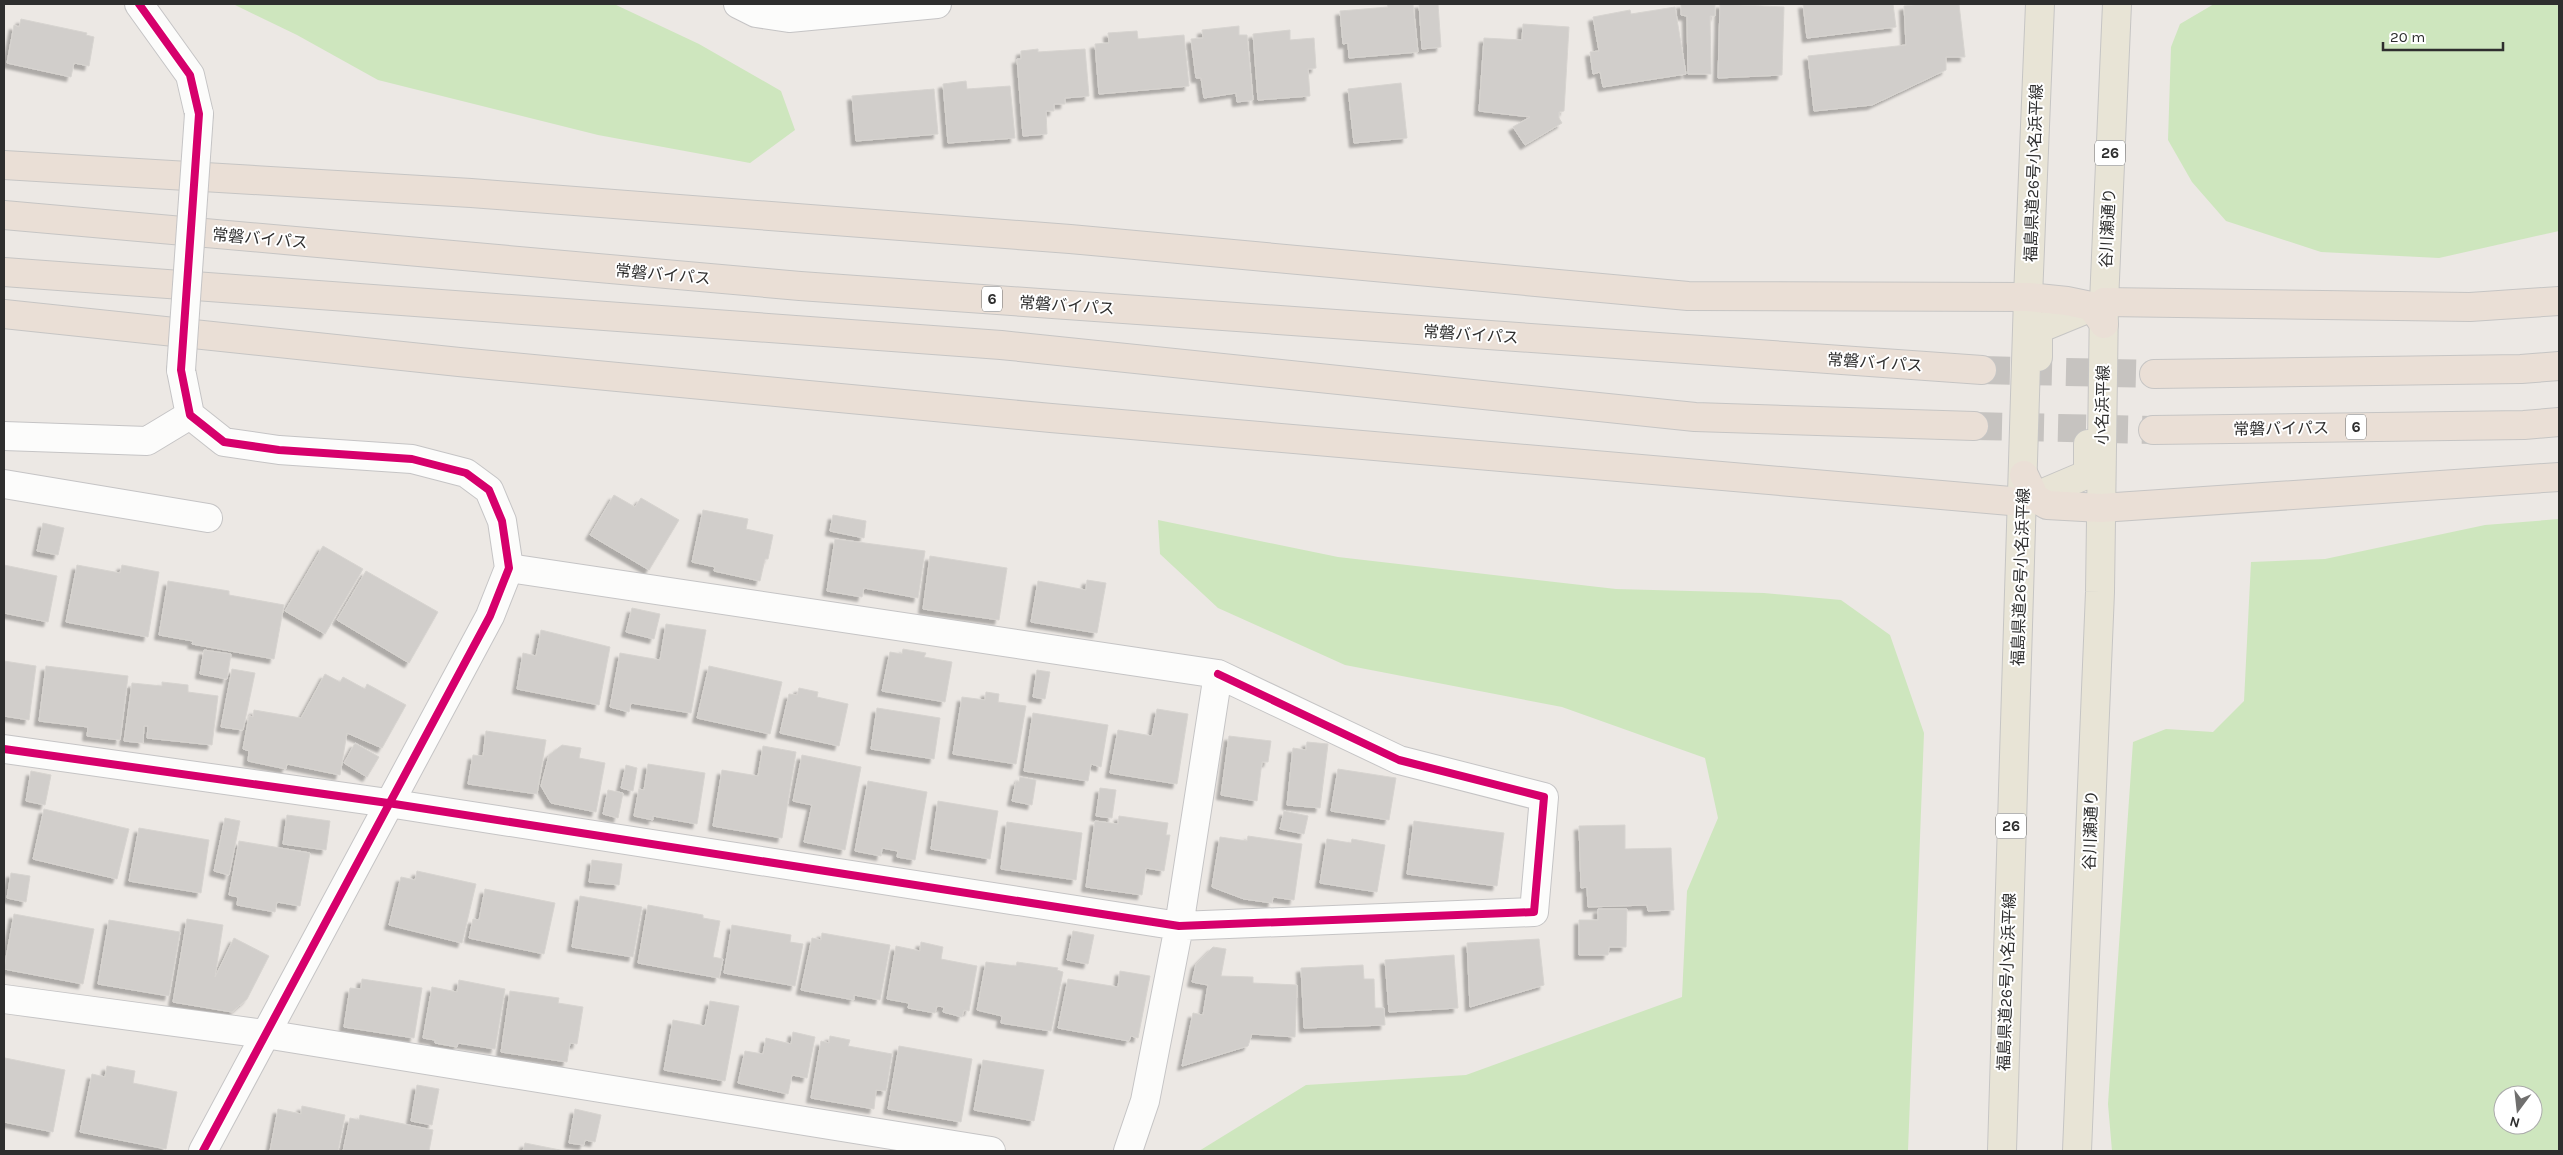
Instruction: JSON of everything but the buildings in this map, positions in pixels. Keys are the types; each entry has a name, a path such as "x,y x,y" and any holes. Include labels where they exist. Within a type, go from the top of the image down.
{"highway":[{"path":"4,165 471,193 1020,236 1688,296 2028,297 2067,301 2099,311 2470,307 2559,301"},
{"name":"常磐バイパス","path":"4,216 800,286 1982,370"},
{"path":"4,272 1002,345 1695,417 1974,426"},
{"path":"4,314 459,362 1051,418 2027,491 2047,505 2101,508 2559,477"},
{"path":"2154,374 2521,369 2559,366"},
{"name":"常磐バイパス","path":"2152,430 2524,425 2559,422"}],"main road":[{"name":"福島県道26号小名浜平線","path":"2002,1151 2027,491 2028,297 2040,4"},
{"name":"谷川瀬通り","path":"2099,311 2117,4"},
{"path":"2099,311 2088,474 2027,491 2038,329 2099,311"},
{"name":"小名浜平線","path":"2099,311 2101,508"},
{"name":"谷川瀬通り","path":"2077,1151 2100,592 2101,508"}],"street":[{"path":"139,4 190,75 200,114 181,370 190,415 224,442 279,450 412,458 466,473 489,490 502,520 509,568 490,616 203,1151"},
{"path":"738,4 756,13 789,18 937,4"},
{"path":"4,436 147,441 190,415"},
{"path":"4,484 208,518"},
{"path":"4,749 388,803 1179,926 1534,912 1544,797 1399,760 1218,674 509,568"},
{"path":"1128,1151 1145,1101 1179,926 1218,674"},
{"path":"4,999 265,1034 991,1151"}],"green space":[{"path":"233,4 614,4 699,44 781,91 795,130 750,163 598,135 378,80 297,35"},
{"path":"2214,4 2559,4 2559,231 2439,258 2321,252 2226,221 2192,182 2168,140 2171,47 2180,24"},
{"path":"2559,519 2559,1151 2112,1151 2108,1104 2133,742 2166,729 2213,732 2244,701 2251,562 2325,559 2485,525"},
{"path":"1158,520 1338,557 1616,589 1764,593 1841,600 1890,635 1924,733 1908,1151 1199,1151 1306,1085 1466,1075 1682,997 1687,891 1718,818 1705,758 1562,707 1345,665 1218,608 1160,554"}],"tunnel":[{"path":"1982,370 2154,374"},
{"path":"1974,426 2153,430"}],"cycle path":[{"path":"139,4 190,75 199,114 181,370 190,415 224,442 279,450 412,459 466,473 489,490 502,521 509,568 490,616 203,1151"},
{"path":"4,749 388,803 1179,926 1534,912 1544,797 1399,760 1218,674"}]}
